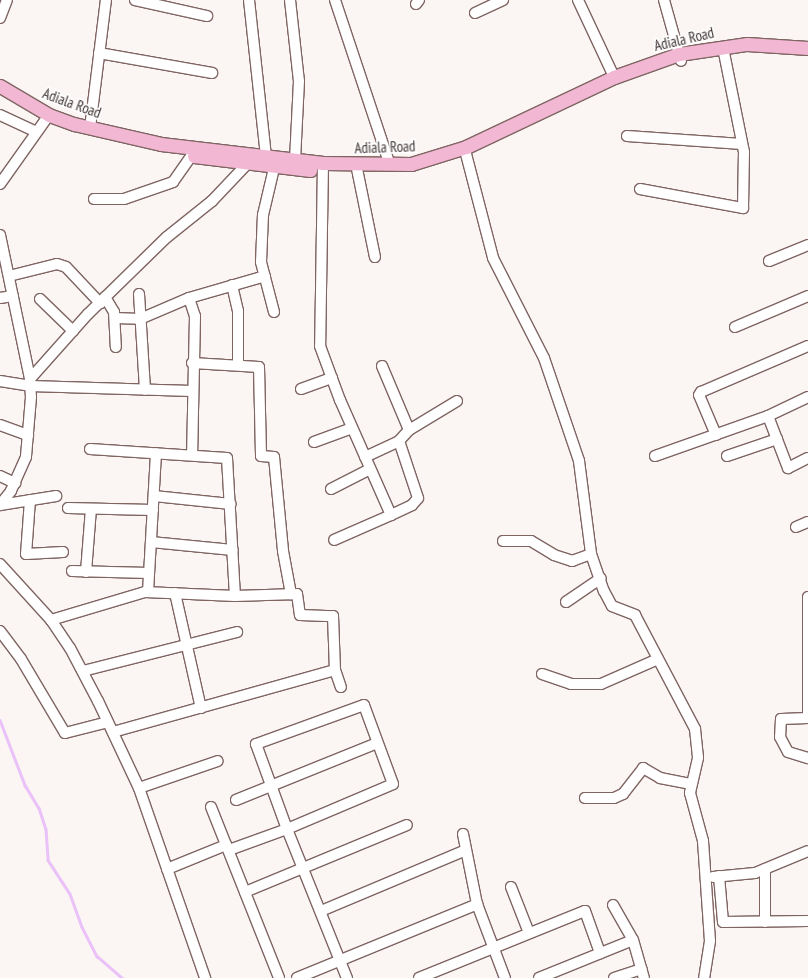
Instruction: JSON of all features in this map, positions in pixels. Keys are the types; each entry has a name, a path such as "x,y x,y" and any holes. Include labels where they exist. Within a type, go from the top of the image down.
{"main road":[{"name":"Adiala Road","path":"356,169 411,164 466,147 614,76 680,58 747,44 808,48"},
{"name":"Adiala Road","path":"0,86 48,118 161,144 270,162 323,167 414,171 466,154 616,83 680,58 724,53 767,52 808,55"},
{"name":"Adiala Road","path":"0,95 48,118 117,142 191,156 247,164 295,160 323,167"}],"street":[{"path":"0,18 8,0"},
{"path":"90,128 106,0"},
{"path":"135,0 206,16"},
{"path":"249,0 270,162 263,215 261,262 274,312"},
{"path":"290,0 299,81 295,160"},
{"path":"335,0 390,165"},
{"path":"475,14 503,0"},
{"path":"578,0 614,76"},
{"path":"664,0 680,58"},
{"path":"99,53 212,73"},
{"path":"640,189 743,208 742,144 724,53"},
{"path":"0,115 35,132"},
{"path":"0,184 35,132 48,118"},
{"path":"627,136 742,144"},
{"path":"466,154 492,258 544,358 579,461 591,554 612,606 635,615 696,729 699,741 691,784 703,841 710,941 704,978"},
{"path":"94,199 124,199 173,182 191,156"},
{"path":"30,382 73,331 102,300 167,237 212,200 247,164"},
{"path":"323,167 320,346 352,428 391,515"},
{"path":"356,169 375,257"},
{"path":"0,235 30,382 26,457 15,482 0,505"},
{"path":"770,261 808,245"},
{"path":"9,276 57,264 66,267 102,300 115,318 116,347"},
{"path":"115,318 140,319 189,298 265,276"},
{"path":"232,285 238,311 238,365"},
{"path":"139,294 145,390"},
{"path":"0,298 13,296"},
{"path":"735,327 808,296"},
{"path":"40,298 73,331"},
{"path":"189,298 195,316 192,363 192,455"},
{"path":"716,435 699,395 701,392 808,346"},
{"path":"192,363 259,367 261,456 274,457 283,550 291,594"},
{"path":"382,366 409,430"},
{"path":"301,389 332,378"},
{"path":"0,382 30,382 145,390 192,391"},
{"path":"655,456 768,416 808,397"},
{"path":"365,457 399,441 409,430 457,401"},
{"path":"768,416 788,468 808,458"},
{"path":"0,425 28,435"},
{"path":"314,442 352,428"},
{"path":"727,456 776,439"},
{"path":"334,540 412,505 418,498 399,441"},
{"path":"90,449 224,456 229,460 236,596"},
{"path":"148,592 156,453"},
{"path":"331,489 370,469"},
{"path":"0,476 15,482"},
{"path":"0,505 56,496"},
{"path":"154,496 231,504"},
{"path":"30,500 26,554 63,552"},
{"path":"68,508 153,510"},
{"path":"86,572 91,509"},
{"path":"796,527 808,522"},
{"path":"503,541 531,541 554,555 572,561 591,554"},
{"path":"151,542 233,550"},
{"path":"0,564 51,620 83,671 138,788 205,978"},
{"path":"72,571 149,573"},
{"path":"566,602 601,578"},
{"path":"51,620 148,592 236,596 297,594 300,615 333,616 335,670 341,687"},
{"path":"175,593 185,645 201,708"},
{"path":"808,596 808,718 781,719 780,737 788,752 808,758"},
{"path":"0,631 21,659 65,733 108,722"},
{"path":"83,671 237,632"},
{"path":"542,674 571,684 601,684 658,659"},
{"path":"113,732 335,670"},
{"path":"167,869 287,829 393,784 364,705 259,743 256,747 287,829 342,961 347,978"},
{"path":"236,800 377,743"},
{"path":"138,788 218,761"},
{"path":"585,798 614,798 623,794 643,768 660,778 691,784"},
{"path":"211,807 279,978"},
{"path":"245,892 305,870 407,825"},
{"path":"463,834 477,904 505,978"},
{"path":"321,911 466,850"},
{"path":"706,878 765,869 808,851"},
{"path":"765,869 765,922"},
{"path":"719,876 723,922 808,921"},
{"path":"511,887 529,933"},
{"path":"298,978 477,904"},
{"path":"614,905 633,940 643,974 614,978"},
{"path":"419,978 585,911 600,953"},
{"path":"539,978 633,940"}],"waterway":[{"path":"0,720 25,785 39,808 46,829 48,860 70,894 82,927 97,956 122,978"}]}
